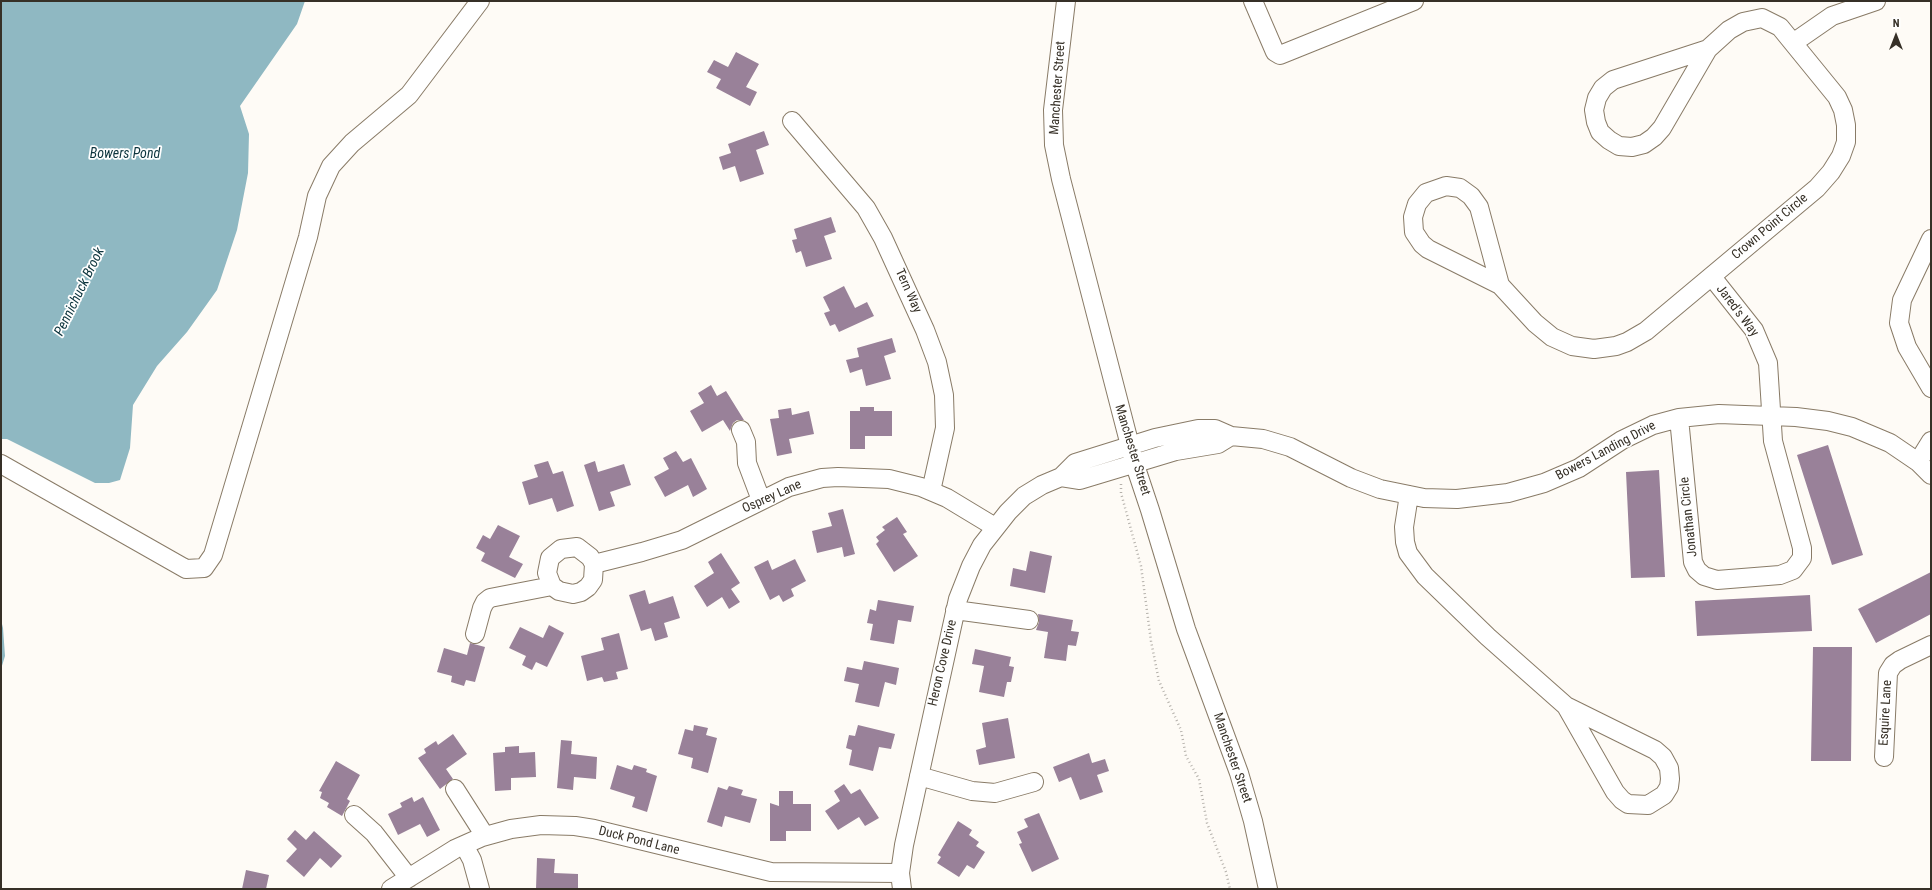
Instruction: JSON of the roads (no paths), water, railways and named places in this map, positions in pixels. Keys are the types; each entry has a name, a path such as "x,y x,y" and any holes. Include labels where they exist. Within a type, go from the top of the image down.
{"street":[{"path":"1,464 186,569 204,568 213,555 320,190 331,166 352,143 409,95 480,1"},
{"name":"Manchester Street","path":"1066,1 1053,110 1054,145 1061,179 1129,445 1186,629 1239,773 1253,821 1268,889"},
{"path":"1253,1 1275,52 1280,55 1414,1"},
{"path":"1793,42 1835,9 1876,1"},
{"name":"Crown Point Circle","path":"1500,285 1481,214 1476,201 1466,191 1453,186 1439,187 1426,193 1417,204 1413,217 1414,232 1418,239 1428,249 1500,285 1535,324 1547,334 1572,346 1594,349 1616,346 1636,337 1712,277 1817,188 1831,172 1841,156 1846,136 1846,125 1843,110 1837,97 1780,27 1762,18 1743,22 1729,30 1708,49 1662,128 1654,137 1644,144 1632,147 1619,146 1608,140 1600,132 1596,122 1594,110 1597,98 1603,88 1614,80 1708,49"},
{"name":"Tern Way","path":"792,121 866,208 898,269 937,362 944,395 945,428 931,491"},
{"path":"1931,239 1902,300 1899,323 1907,347 1931,388"},
{"name":"Jared's Way","path":"1712,277 1747,320 1760,341 1768,363 1770,375 1771,416"},
{"name":"Bowers Landing Drive","path":"1129,445 1177,432 1198,429 1215,429 1231,436 1277,442 1304,452 1362,482 1380,489 1409,495 1457,498 1491,496 1544,483 1578,468 1643,430 1663,422 1679,418 1720,414 1817,419 1852,427 1880,438 1918,462 1931,475"},
{"name":"Jonathan Circle","path":"1679,418 1693,562 1700,574 1717,580 1785,574 1797,567 1802,558 1802,548 1774,447 1771,416"},
{"path":"741,430 746,442 747,463 750,474 761,500"},
{"path":"1061,477 1080,480 1176,451 1218,444 1231,436"},
{"path":"1918,462 1931,441"},
{"name":"Heron Cove Drive","path":"901,881 904,845 918,776 955,610 971,566 982,545 995,527 1024,496 1042,485 1061,477 1075,463 1129,445"},
{"name":"Osprey Lane","path":"594,564 682,540 761,500 804,482 838,477 889,479 931,491 995,527"},
{"path":"1409,495 1404,527 1405,542 1408,553 1425,576 1488,637 1566,706 1655,750 1663,757 1669,768 1670,779 1669,787 1664,795 1648,805 1628,804 1622,800 1614,792 1566,706"},
{"path":"577,547 590,557 594,564 593,580 588,587 581,592 566,594 552,586 547,572 548,565 555,552 561,549 577,547"},
{"path":"475,634 482,608 490,598 552,586"},
{"path":"955,610 1029,620"},
{"name":"Esquire Lane","path":"1884,756 1888,673 1893,665 1900,660 1931,645"},
{"path":"918,776 972,791 994,793 1034,782"},
{"path":"454,789 485,836"},
{"path":"354,815 374,833 409,878"},
{"name":"Duck Pond Lane","path":"391,889 464,845 485,836 526,826 541,825 575,826 771,872 901,881"},
{"path":"464,845 472,860 480,889"}],"water":[{"name":"Bowers Pond","path":"1,1 305,1 297,24 240,106 249,134 248,173 237,230 217,290 187,332 157,366 133,405 130,448 120,480 109,483 95,483 7,439 1,439"},
{"path":"1,620 5,656 1,669"}],"water label":[{"name":"Pennichuck Brook","path":"80,292"}]}
